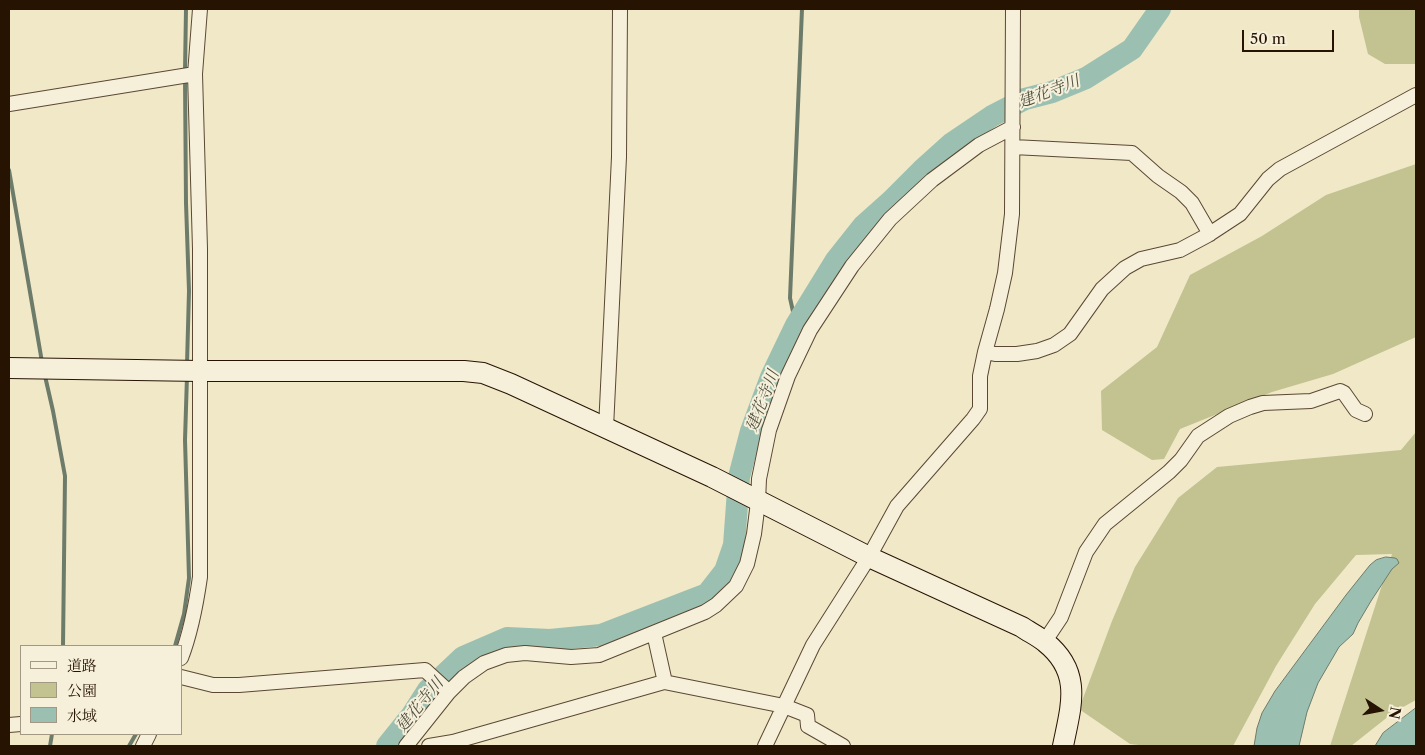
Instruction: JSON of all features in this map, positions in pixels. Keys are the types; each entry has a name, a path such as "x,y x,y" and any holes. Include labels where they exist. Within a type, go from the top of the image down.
{"street":[{"path":"182,656 194,614 200,577 200,249 195,74 200,9"},
{"path":"606,428 619,157 620,9"},
{"path":"765,746 813,646 869,557 897,506 980,409 980,376 1005,273 1012,214 1013,9"},
{"path":"9,104 195,74"},
{"path":"985,352 1017,354 1037,351 1054,345 1070,334 1102,289 1125,268 1141,260 1180,250 1210,234 1240,214 1268,179 1280,169 1416,96"},
{"path":"406,746 464,676 484,663 506,655 525,653 571,658 599,654 705,612 716,605 736,586 747,564 754,534 755,500 769,430 788,376 810,330 852,266 890,219 932,180 979,145 1013,127"},
{"path":"1013,147 1132,153 1158,176 1182,192 1192,203 1210,234"},
{"path":"9,368 200,371 419,370 483,373 730,486 869,557 1022,627 1045,642 1064,662 1071,680 1072,694 1063,746"},
{"path":"1045,642 1061,617 1086,552 1105,524 1169,472 1181,460 1198,436 1229,416 1250,407 1263,403 1311,401 1340,390 1356,410 1365,414"},
{"path":"654,633 664,682"},
{"path":"182,677 213,684 239,685 425,670 449,692"},
{"path":"429,746 453,742 664,682 784,706 807,715 808,726 843,746"}],"green space":[{"path":"1359,9 1416,9 1416,64 1385,64 1368,54 1359,17"},
{"path":"1416,164 1416,337 1333,374 1272,392 1180,429 1164,459 1152,460 1102,430 1101,391 1157,347 1190,275 1262,236 1326,195"},
{"path":"1416,432 1416,700 1394,712 1351,746 1330,746 1392,554 1356,555 1315,604 1276,666 1233,746 1147,746 1130,744 1079,709 1112,621 1135,567 1178,498 1217,467 1401,450"}],"water":[{"path":"1386,557 1395,558 1399,563 1392,569 1371,601 1353,634 1339,647 1318,683 1307,712 1299,746 1254,746 1262,713 1275,691 1370,565 1376,560"},
{"path":"1416,708 1415,746 1375,746 1383,733"}],"waterway":[{"path":"185,71 186,9"},
{"path":"796,325 790,298 802,9"},
{"name":"建花寺川","path":"387,746 412,715 428,690 463,657 507,638 550,640 601,635 707,594 725,571 734,545 739,477 751,431 771,377 796,325 836,260 863,226 952,143 992,116 1025,99 1052,92 1086,78 1132,49 1160,9"},
{"path":"185,78 189,291 187,364"},
{"path":"9,170 42,362"},
{"path":"45,376 65,476 63,645"},
{"path":"175,645 184,614 189,578 185,440 187,376"},
{"path":"50,746 52,735"},
{"path":"129,746 135,735"}]}
